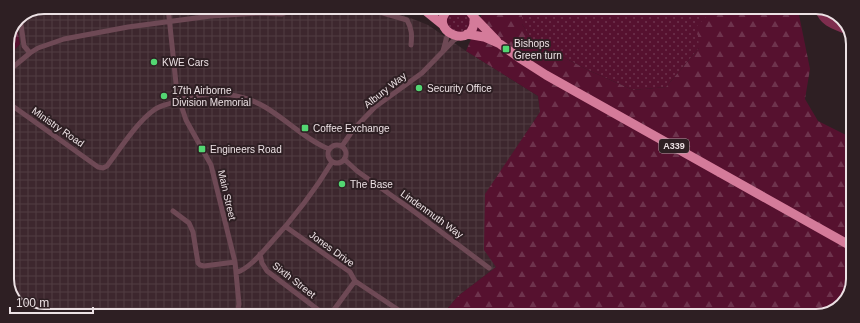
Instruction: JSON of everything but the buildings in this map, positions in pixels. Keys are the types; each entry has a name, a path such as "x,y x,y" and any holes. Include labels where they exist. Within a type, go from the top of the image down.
{"highway":[{"path":"429,14 453,36 463,35 473,26 471,14"},
{"path":"445,14 443,18 446,29"},
{"name":"A339","path":"474,14 500,44 520,59 846,243"},
{"name":"A339","path":"463,35 484,37 500,44"}],"street":[{"name":"Main Street","path":"169,14 174,75 178,99 186,120 211,165 234,262 240,304 238,309"},
{"path":"14,66 30,53 48,44 70,38 227,14"},
{"path":"389,14 407,20 411,26 411,45"},
{"path":"21,25 24,46 30,53"},
{"name":"Albury Way","path":"442,52 446,29"},
{"name":"Albury Way","path":"342,146 353,130 375,107 422,72 454,40 463,35"},
{"path":"178,99 193,95 216,93 244,97 268,108 311,139 329,149"},
{"name":"Ministry Road","path":"14,107 98,167 103,168 107,166 147,116 155,109 178,99"},
{"path":"334,145 342,146 346,151 344,160 340,163 332,162 328,157 329,149 334,145"},
{"name":"Lindenmuth Way","path":"344,160 489,268"},
{"path":"236,273 246,268 286,227 332,162"},
{"path":"173,211 189,224 193,232 198,263 200,265 204,266 234,262"},
{"name":"Jones Drive","path":"286,227 350,272 355,281 397,309"},
{"name":"Sixth Street","path":"260,254 262,263 267,271 317,309"},
{"path":"334,309 355,281"}],"shaded area":[{"path":"44,14 399,14 428,25 466,51 538,96 540,112 511,156 496,267 458,296 447,309 40,309 27,304 16,291 14,281 14,51 20,44 19,27 32,16"}],"green space":[{"path":"450,14 467,14 470,17 470,27 460,34 450,31 446,20"},
{"path":"482,14 522,14 522,24 529,35 538,44 588,70 633,90 666,87 699,48 697,26 709,14 799,14 810,69 805,99 818,121 846,135 846,280 843,293 833,304 820,309 447,309 458,296 496,267 484,250 485,194 540,112 538,96 466,51"},
{"path":"522,14 714,14 699,48 666,87 633,90 588,70 538,44 529,35 522,24"},
{"path":"17,30 20,44 14,50"}],"waterway":[{"path":"823,15 828,20 840,27"}],"place":[{"name":"Bishops Green turn","path":"506,49"},
{"name":"KWE Cars","path":"154,62"},
{"name":"Security Office","path":"419,88"},
{"name":"17th Airborne Division Memorial","path":"164,96"},
{"name":"Coffee Exchange","path":"305,128"},
{"name":"Engineers Road","path":"202,149"},
{"name":"The Base","path":"342,184"}]}
